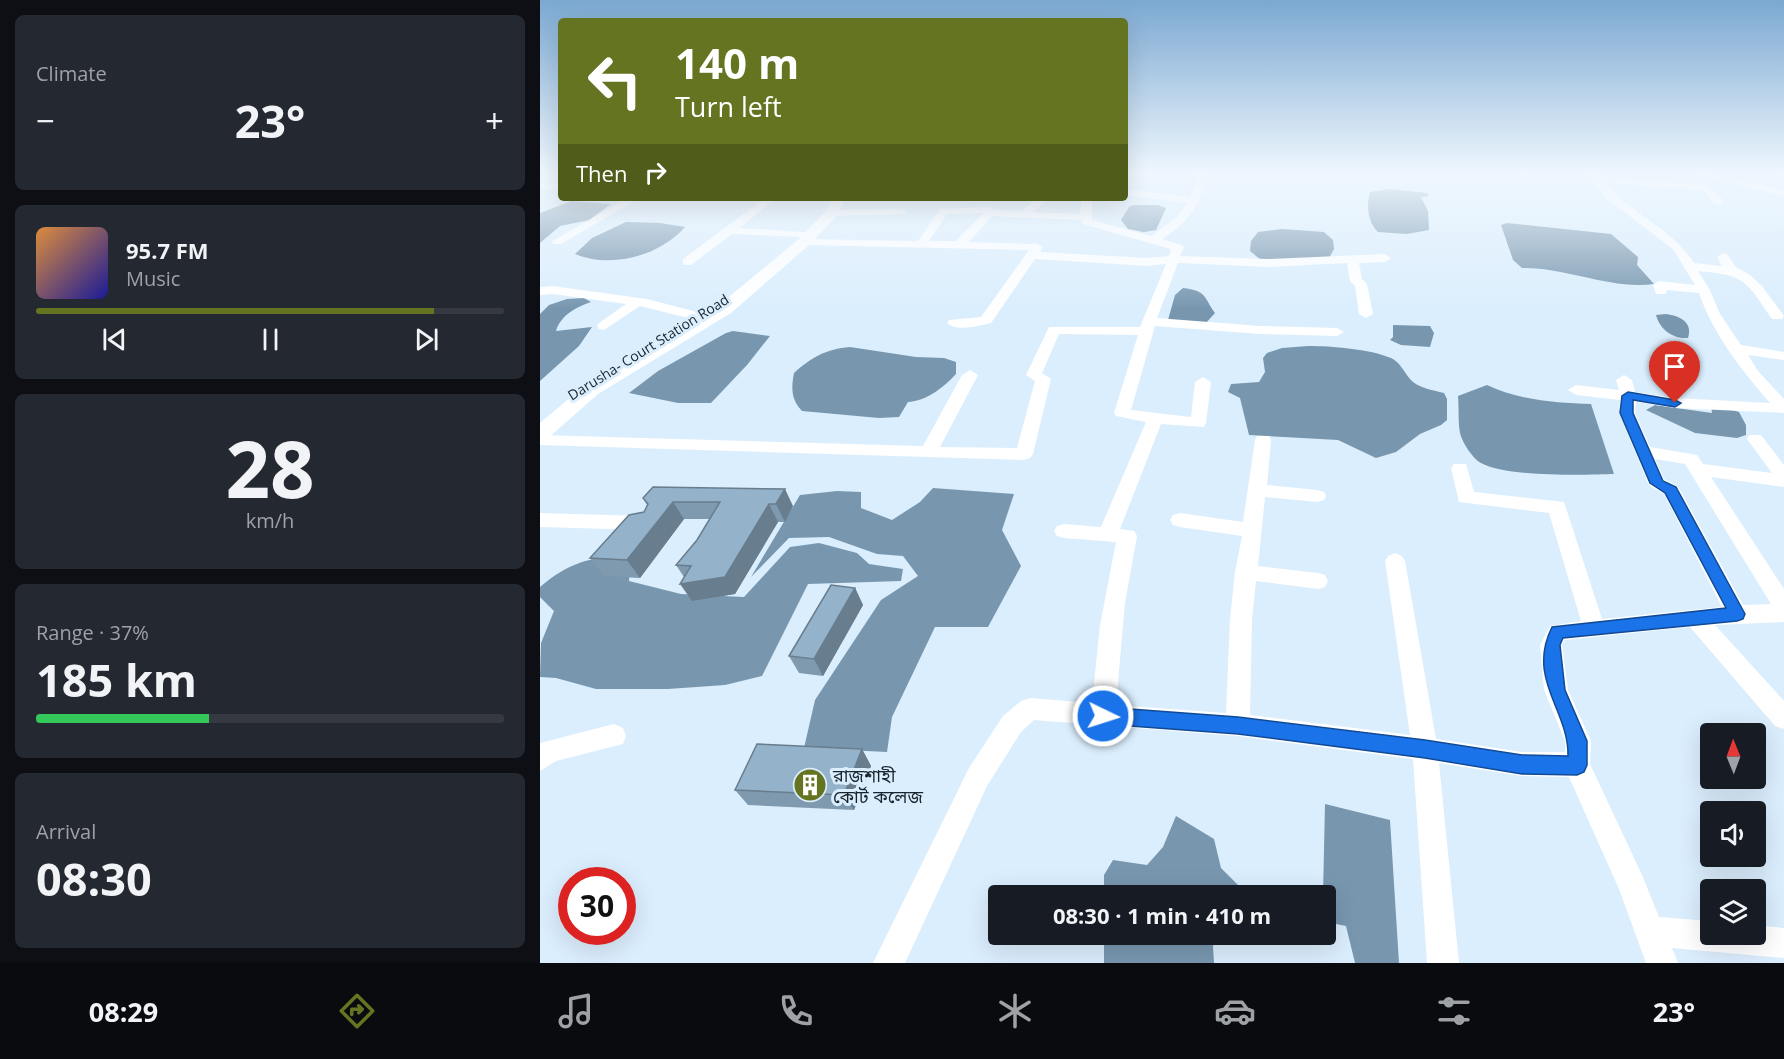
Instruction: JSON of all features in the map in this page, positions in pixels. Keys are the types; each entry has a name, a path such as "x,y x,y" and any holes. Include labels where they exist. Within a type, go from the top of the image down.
{"street":[{"path":"557,242 598,219"},
{"path":"687,262 745,219"},
{"name":"Darusha- Court Station Road","path":"540,434 591,390 725,309 803,239 821,219"},
{"path":"921,245 939,219"},
{"path":"958,246 985,219"},
{"path":"1086,219 1087,222 1178,247 1148,326 1122,413 1198,423 1203,382"},
{"path":"1153,240 1183,219"},
{"path":"1641,219 1678,247 1704,290 1713,314 1753,374 1784,408"},
{"path":"730,231 803,239 1037,248 986,320 974,323 954,323"},
{"name":"Darusha- Court Station Road","path":"540,419 577,389 700,317 803,239"},
{"path":"1032,255 1147,262 1174,259 1268,263 1385,258"},
{"path":"1723,257 1731,270"},
{"path":"1351,260 1355,265 1356,281 1361,284 1366,314"},
{"path":"1688,266 1743,273 1755,284 1778,316"},
{"path":"1661,291 1659,285 1704,290"},
{"path":"540,291 553,290 638,302 700,317"},
{"path":"604,326 638,302"},
{"path":"540,440 1024,454 1042,378 1034,375 1054,330 1148,326 1337,332"},
{"path":"1737,349 1784,356"},
{"path":"929,452 970,375"},
{"path":"1576,390 1626,388 1675,403 1784,408"},
{"path":"1626,388 1627,413 1657,483 1671,490 1737,614"},
{"path":"1108,535 1155,419"},
{"path":"1755,439 1784,479"},
{"path":"1238,725 1241,620 1245,572 1263,440"},
{"path":"1643,451 1691,459 1784,607"},
{"path":"1460,468 1466,498 1557,507 1594,630"},
{"path":"1697,470 1784,479"},
{"path":"1256,489 1317,496"},
{"path":"540,520 647,523"},
{"path":"1180,520 1250,530"},
{"path":"1064,531 1127,536 1113,599 1103,716"},
{"path":"1395,561 1425,749 1443,963"},
{"path":"1245,572 1318,581"},
{"path":"1662,963 1632,885 1577,765 1578,741 1556,690 1551,645 1558,632 1737,614 1784,614"},
{"path":"1695,618 1784,717"},
{"path":"889,963 978,777 1012,724 1030,708 1103,716 1238,725 1522,764 1577,765"},
{"path":"540,759 549,751 614,736"},
{"path":"1650,931 1784,943"}],"water":[{"path":"540,219 590,219 560,226 540,243"},
{"path":"1161,219 1156,230 1144,232 1128,229 1121,220"},
{"path":"1371,219 1428,219 1429,230 1407,234 1378,232"},
{"path":"626,222 660,223 685,227 662,246 634,257 603,260 575,254 592,238"},
{"path":"1507,223 1611,234 1638,257 1637,265 1654,284 1621,284 1555,271 1522,268 1513,260 1501,225"},
{"path":"1282,229 1324,232 1333,240 1334,249 1329,258 1261,260 1250,251 1251,241 1258,232"},
{"path":"1183,288 1201,293 1206,298 1215,313 1205,324 1168,320 1175,295"},
{"path":"584,298 591,302 570,312 561,320 556,331 592,327 579,346 540,381 540,314 549,305 567,299"},
{"path":"1656,315 1676,316 1687,324 1688,338 1677,337 1664,329"},
{"path":"1393,325 1430,326 1434,333 1430,347 1401,345 1390,340 1393,337"},
{"path":"733,331 770,336 747,365 711,403 678,403 629,393 658,371"},
{"path":"1308,346 1362,350 1391,358 1417,385 1444,393 1447,399 1447,420 1420,434 1396,452 1376,458 1338,440 1249,435 1240,398 1228,392 1231,384 1259,382 1265,372 1263,358 1267,353 1282,348"},
{"path":"850,347 916,357 944,358 956,362 956,374 934,393 908,402 899,417 879,418 802,411 793,394 794,373 820,355"},
{"path":"1487,385 1512,394 1551,402 1591,404 1614,474 1526,473 1492,468 1478,461 1468,450 1460,433 1458,396"},
{"path":"1711,404 1739,412 1746,425 1746,435 1737,438 1695,433 1646,410 1655,405 1712,413"},
{"path":"933,488 1014,494 1002,530 1021,566 988,627 935,627 892,717 887,752 804,748 815,700 881,600 918,576 903,556 877,554 829,537 789,538 751,577 800,495 837,491 861,492 861,508 892,520 920,502"},
{"path":"819,543 857,553 869,564 903,569 901,581 808,584 762,676 725,685 668,689 596,689 556,678 540,677 541,643 554,611 540,597 540,587 571,566 594,559 618,558 631,561 629,581 681,594 744,597 790,547"},
{"path":"1325,804 1390,820 1399,963 1355,963 1346,926 1336,924 1336,885 1323,885"},
{"path":"1176,816 1214,839 1221,868 1238,885 1104,885 1104,875 1113,860 1147,865 1163,847"},
{"path":"1104,945 1214,945 1214,963 1104,963"}],"building":[{"path":"653,487 785,489 776,504 769,504 725,577 680,584 691,566 676,565 697,540 720,502 673,502 627,560 590,558 629,515 644,512 648,504 643,498"},
{"path":"831,585 855,588 814,659 789,656"},
{"path":"757,744 862,749 844,795 735,790"}],"place":[{"name":"রাজশাহী কোর্ট কলেজ","path":"810,785"}],"route":[{"path":"1103,716 1238,725 1522,764 1577,765 1578,741 1556,690 1551,645 1558,632 1737,614 1671,490 1657,483 1627,413 1628,396 1675,403"}]}
